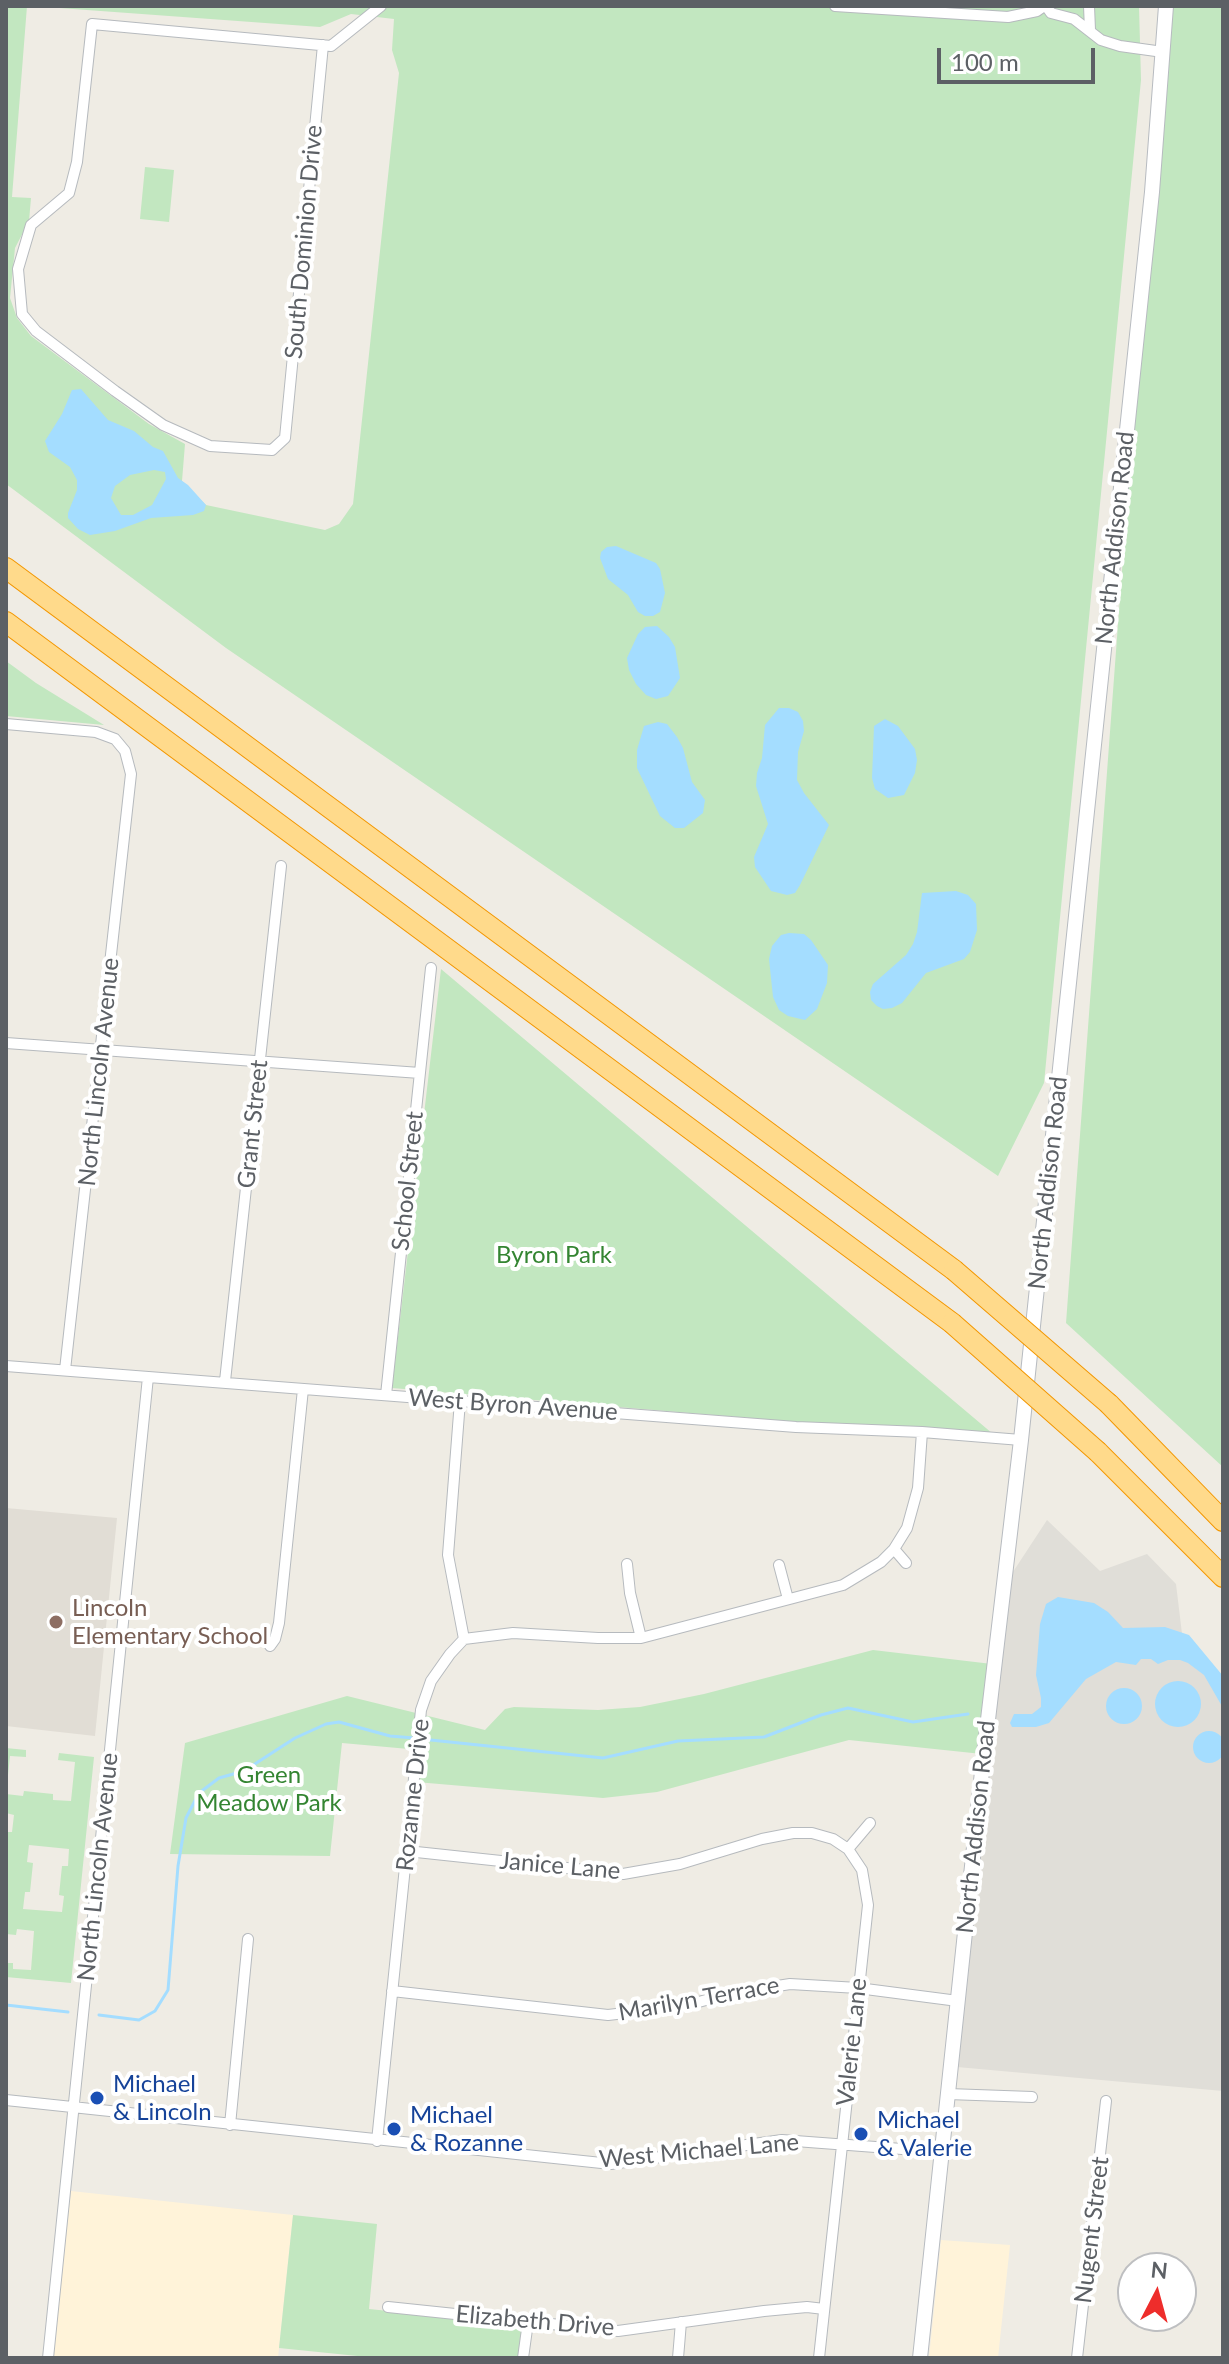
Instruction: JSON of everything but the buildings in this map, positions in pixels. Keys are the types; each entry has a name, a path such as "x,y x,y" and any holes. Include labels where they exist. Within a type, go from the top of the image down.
{"highway":[{"path":"6,568 954,1270 1109,1404 1223,1521"},
{"path":"6,622 952,1323 1098,1452 1223,1577"}],"street":[{"path":"327,46 381,6"},
{"path":"835,6 1008,17 1037,11 1045,6 1051,13 1074,19 1101,40 1163,52"},
{"path":"1089,6 1090,30"},
{"name":"North Addison Road","path":"920,2358 1021,1440 1152,192 1166,6"},
{"name":"South Dominion Drive","path":"92,24 327,46 285,438 272,450 210,446 163,425 36,331 22,314 18,269 31,225 69,193 77,162 92,24"},
{"name":"North Lincoln Avenue","path":"6,724 96,732 115,739 125,751 131,774 65,1370"},
{"name":"Grant Street","path":"225,1381 281,866"},
{"name":"School Street","path":"386,1395 431,968"},
{"path":"6,1043 420,1073"},
{"name":"West Byron Avenue","path":"6,1366 796,1427 1021,1440"},
{"name":"North Lincoln Avenue","path":"48,2358 148,1377"},
{"path":"270,1646 279,1623 303,1389"},
{"path":"460,1401 448,1555 464,1639 513,1633 641,1638 843,1585 863,1574 894,1549 907,1528 914,1509 922,1432"},
{"path":"894,1549 906,1563"},
{"path":"627,1564 630,1593 641,1638"},
{"path":"779,1565 788,1599"},
{"name":"Rozanne Drive","path":"377,2141 424,1696 431,1681 464,1639"},
{"path":"848,1849 870,1823"},
{"name":"Janice Lane","path":"407,1851 623,1874 680,1864 762,1839 793,1833 812,1833 833,1839 848,1849"},
{"name":"Valerie Lane","path":"819,2358 868,1905 862,1870 848,1849"},
{"path":"230,2125 248,1939"},
{"name":"Marilyn Terrace","path":"392,1991 619,2015 684,2006 770,1986 814,1984 958,2001"},
{"path":"948,2094 1032,2097"},
{"name":"West Michael Lane","path":"6,2100 611,2164 782,2140 942,2152"},
{"name":"Nugent Street","path":"1077,2358 1106,2101"},
{"name":"Elizabeth Drive","path":"388,2307 618,2331 778,2310 824,2309"},
{"path":"523,2358 528,2322"},
{"path":"678,2358 681,2322"}],"shaded area":[{"name":"Lincoln Elementary School","path":"6,1508 117,1518 95,1736 6,1726"},
{"path":"1047,1520 1100,1571 1147,1554 1176,1584 1183,1642 1223,1701 1223,2091 957,2067 1009,1578"},
{"path":"71,2191 293,2215 278,2358 53,2358"},
{"path":"941,2240 1010,2245 998,2358 929,2358"}],"green space":[{"path":"6,6 27,6 12,197 31,198 29,221 15,248 10,298 17,318 31,336 149,424 185,444 182,481 206,505 325,530 339,524 353,504 399,73 392,50 394,19 351,14 320,27 32,6 1139,6 1141,80 1044,1083 998,1176 226,648 6,484"},
{"path":"1164,6 1223,6 1223,1467 1066,1323"},
{"path":"145,167 174,170 169,222 140,219"},
{"path":"6,661 36,683 104,725 6,716"},
{"name":"Byron Park","path":"441,969 999,1439 392,1388"},
{"name":"Green Meadow Park","path":"873,1650 992,1664 982,1754 849,1740 657,1792 603,1798 416,1782 420,1750 342,1743 330,1856 170,1854 185,1743 347,1696 485,1730 505,1709 514,1707 598,1710 640,1707 704,1694"},
{"path":"6,1748 26,1750 26,1757 10,1756 6,1794"},
{"path":"59,1753 94,1757 71,1983 6,1977 6,1963 13,1963 13,1969 31,1970 34,1931 17,1929 16,1935 6,1934 6,1832 12,1832 14,1815 6,1813 6,1794 23,1796 24,1791 53,1794 53,1800 71,1801 75,1762 58,1760","holes":["29,1845 69,1849 68,1866 62,1866 59,1895 64,1896 62,1912 23,1909 25,1892 30,1892 33,1863 27,1862"]},
{"path":"293,2215 377,2224 369,2309 525,2325 520,2358 377,2358 279,2348"}],"water":[{"path":"81,389 108,420 134,431 163,451 178,478 206,505 204,511 193,515 151,518 115,531 90,535 78,529 68,518 77,480 70,467 49,452 45,441 72,390","holes":["154,470 165,472 166,479 152,505 133,515 121,515 111,498 115,486 130,475"]},
{"path":"616,546 656,563 660,569 665,593 660,612 645,616 638,612 628,595 608,579 600,558 601,552 607,547"},
{"path":"657,626 675,647 680,678 668,696 656,699 646,695 636,684 627,658 638,634 645,627"},
{"path":"779,708 798,712 803,721 797,780 829,825 800,885 795,893 787,895 771,891 755,867 754,857 768,824 756,786 765,725"},
{"path":"885,719 898,726 915,749 917,760 915,773 904,795 888,798 875,789 872,778 874,726"},
{"path":"658,722 667,724 677,737 692,782 705,800 703,813 684,828 675,828 660,816 637,768 637,750 644,726"},
{"path":"956,891 968,895 976,904 977,930 970,952 964,959 926,973 902,1003 892,1008 877,1006 871,1000 873,984 906,955 913,944 922,893"},
{"path":"804,934 828,965 827,983 817,1009 805,1020 779,1010 773,997 769,959 772,946 781,935"},
{"path":"1058,1597 1094,1603 1123,1628 1165,1627 1189,1635 1223,1676 1223,1708 1204,1675 1188,1663 1168,1660 1158,1664 1151,1659 1141,1659 1136,1665 1116,1662 1086,1679 1049,1723 1036,1727 1012,1727 1010,1723 1014,1714 1032,1714 1041,1707 1036,1675 1040,1624 1046,1604"},
{"path":"1178,1681 1194,1688 1201,1704 1194,1720 1178,1727 1162,1720 1155,1704 1162,1688"},
{"path":"1124,1688 1136,1694 1142,1706 1136,1718 1124,1724 1112,1718 1106,1706 1112,1694"},
{"path":"1209,1731 1221,1735 1225,1747 1221,1759 1209,1763 1197,1759 1193,1747 1197,1735"}],"waterway":[{"path":"421,1739 603,1758 678,1741 764,1737 848,1708 913,1722 968,1714"},
{"path":"99,2015 139,2020 155,2011 168,1990 178,1866 186,1818 199,1793 219,1778 244,1771 295,1738 326,1724 339,1722 390,1736 414,1738"},
{"path":"6,2005 68,2012"}],"place":[{"name":"Lincoln Elementary School","path":"56,1622"},
{"name":"Michael & Lincoln","path":"97,2098"},
{"name":"Michael & Rozanne","path":"394,2129"},
{"name":"Michael & Valerie","path":"861,2134"}]}
